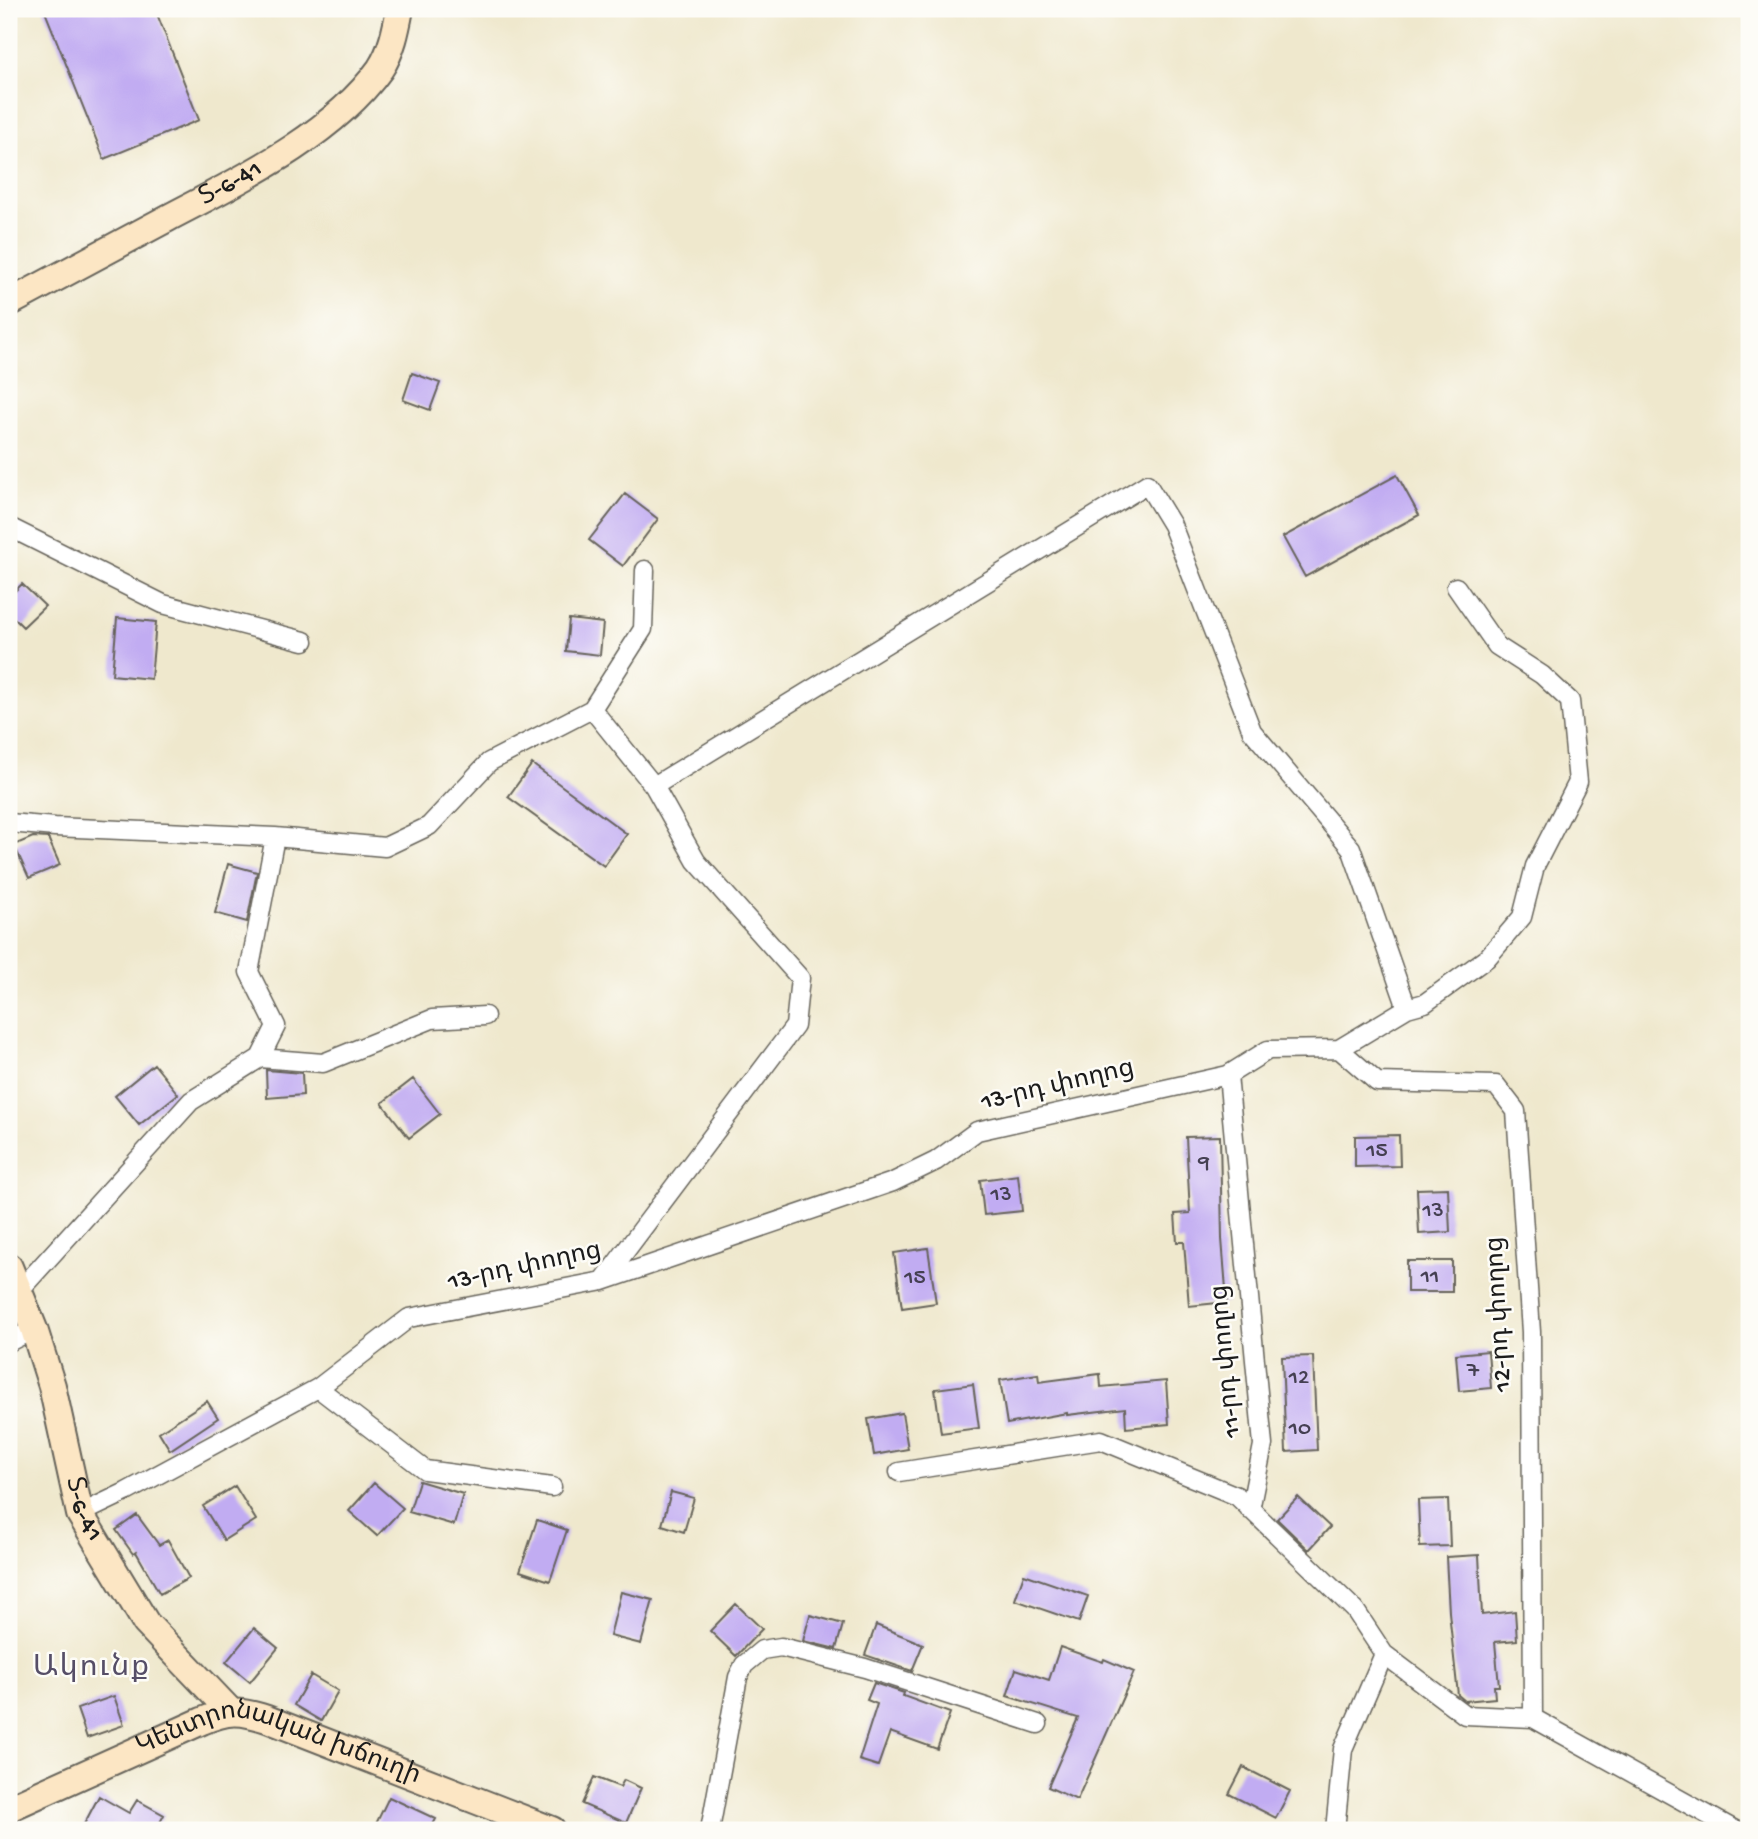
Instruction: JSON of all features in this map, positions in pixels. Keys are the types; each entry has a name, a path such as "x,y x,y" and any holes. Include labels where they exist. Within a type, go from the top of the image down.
{"main road":[{"name":"Տ-6-41","path":"9,303 259,170 309,136 357,95 381,67 393,41 400,9"},
{"name":"Տ-6-41","path":"14,1279 34,1329 52,1386 80,1514 146,1623 230,1712"},
{"name":"Կենտրոնական խճուղի","path":"9,1808 202,1721 230,1712 249,1713 267,1719 552,1830"}],"street":[{"path":"654,786 1147,484 1172,525 1252,731 1351,848 1407,1008"},
{"path":"9,527 163,604 304,641"},
{"path":"9,823 55,828 275,836 385,847 429,826 489,762 592,709 643,629 646,570"},
{"name":"13-րդ փողոց","path":"80,1514 317,1388 409,1318 603,1281 893,1182 936,1161 977,1131 1228,1076 1268,1051 1339,1049 1407,1008 1425,1003 1487,958 1522,917 1535,866 1578,782 1570,701 1542,675 1497,646 1456,587"},
{"path":"592,709 654,786 696,861 800,978 795,1026 603,1281"},
{"path":"14,1279 191,1101 260,1058 276,1026 249,972 275,836"},
{"path":"260,1058 323,1063 432,1019 485,1016"},
{"name":"12-րդ փողոց","path":"1339,1049 1377,1082 1496,1085 1516,1111 1531,1332 1533,1718"},
{"name":"11-րդ փողոց","path":"1228,1076 1263,1444 1250,1510"},
{"path":"9,1342 34,1329"},
{"path":"317,1388 425,1470 552,1487"},
{"path":"899,1472 1101,1440 1237,1496 1355,1610 1384,1654 1465,1715 1533,1718 1735,1830"},
{"path":"710,1830 738,1677 744,1665 762,1650 781,1647 865,1668 1038,1724"},
{"path":"1335,1830 1343,1749 1384,1654"}],"building":[{"path":"44,9 155,9 199,120 104,159"},
{"path":"412,373 440,383 430,410 403,400"},
{"path":"1397,475 1419,515 1305,577 1283,537"},
{"path":"625,494 658,519 623,566 589,540"},
{"path":"22,584 45,606 23,627 9,613 9,597"},
{"path":"117,618 156,622 151,679 112,675"},
{"path":"569,619 603,623 600,655 566,651"},
{"path":"532,764 627,834 604,866 508,797"},
{"path":"33,837 48,838 60,865 29,878 14,845"},
{"path":"228,864 257,872 247,922 215,913"},
{"path":"154,1064 178,1094 139,1125 115,1096"},
{"path":"266,1070 302,1073 303,1095 267,1098"},
{"path":"413,1079 440,1114 409,1138 382,1103"},
{"path":"1399,1135 1400,1166 1355,1167 1355,1136"},
{"path":"1220,1136 1222,1239 1227,1302 1189,1306 1184,1242 1177,1242 1175,1214 1190,1213 1186,1137"},
{"path":"1018,1175 1022,1211 984,1215 980,1180"},
{"path":"1448,1188 1450,1232 1419,1234 1417,1189"},
{"path":"928,1248 936,1303 902,1308 894,1253"},
{"path":"1407,1261 1452,1261 1452,1292 1407,1292"},
{"path":"1488,1351 1491,1388 1459,1391 1456,1354"},
{"path":"1313,1356 1317,1450 1286,1452 1282,1357"},
{"path":"1038,1374 1039,1382 1100,1374 1101,1387 1166,1381 1169,1424 1126,1428 1125,1408 1067,1413 1007,1424 1000,1380"},
{"path":"973,1384 979,1428 941,1433 935,1389"},
{"path":"207,1401 218,1418 170,1450 159,1432"},
{"path":"902,1413 908,1449 874,1455 868,1419"},
{"path":"419,1481 463,1494 454,1525 409,1512"},
{"path":"374,1483 403,1508 377,1536 349,1511"},
{"path":"235,1486 256,1520 224,1540 203,1506"},
{"path":"671,1492 694,1498 684,1532 662,1525"},
{"path":"1298,1497 1330,1527 1309,1550 1277,1519"},
{"path":"1448,1499 1450,1546 1420,1547 1418,1500"},
{"path":"137,1515 159,1545 168,1540 189,1578 160,1594 136,1552 133,1554 116,1530"},
{"path":"537,1520 567,1530 550,1581 520,1571"},
{"path":"1479,1555 1482,1615 1515,1611 1517,1640 1495,1642 1499,1686 1494,1686 1495,1698 1465,1701 1458,1695 1446,1557"},
{"path":"1024,1574 1088,1596 1079,1622 1015,1600"},
{"path":"621,1592 653,1600 641,1644 610,1636"},
{"path":"736,1604 762,1629 736,1656 710,1631"},
{"path":"810,1615 843,1624 836,1649 803,1641"},
{"path":"876,1625 923,1644 912,1671 865,1655"},
{"path":"254,1628 278,1648 250,1682 226,1662"},
{"path":"1060,1647 1103,1662 1104,1659 1134,1672 1077,1800 1048,1787 1078,1718 1007,1696 1016,1669 1049,1680"},
{"path":"311,1675 338,1691 321,1721 294,1705"},
{"path":"874,1683 950,1713 937,1749 890,1732 878,1766 859,1760 877,1704 867,1700"},
{"path":"114,1696 124,1725 87,1738 77,1709"},
{"path":"1243,1767 1290,1791 1276,1818 1229,1794"},
{"path":"594,1777 620,1787 624,1780 641,1788 626,1823 582,1804"},
{"path":"99,1796 129,1813 137,1800 164,1815 156,1830 81,1830"},
{"path":"389,1797 436,1819 430,1830 373,1830"}],"district":[{"name":"Ակունք","path":"92,1669"}]}
